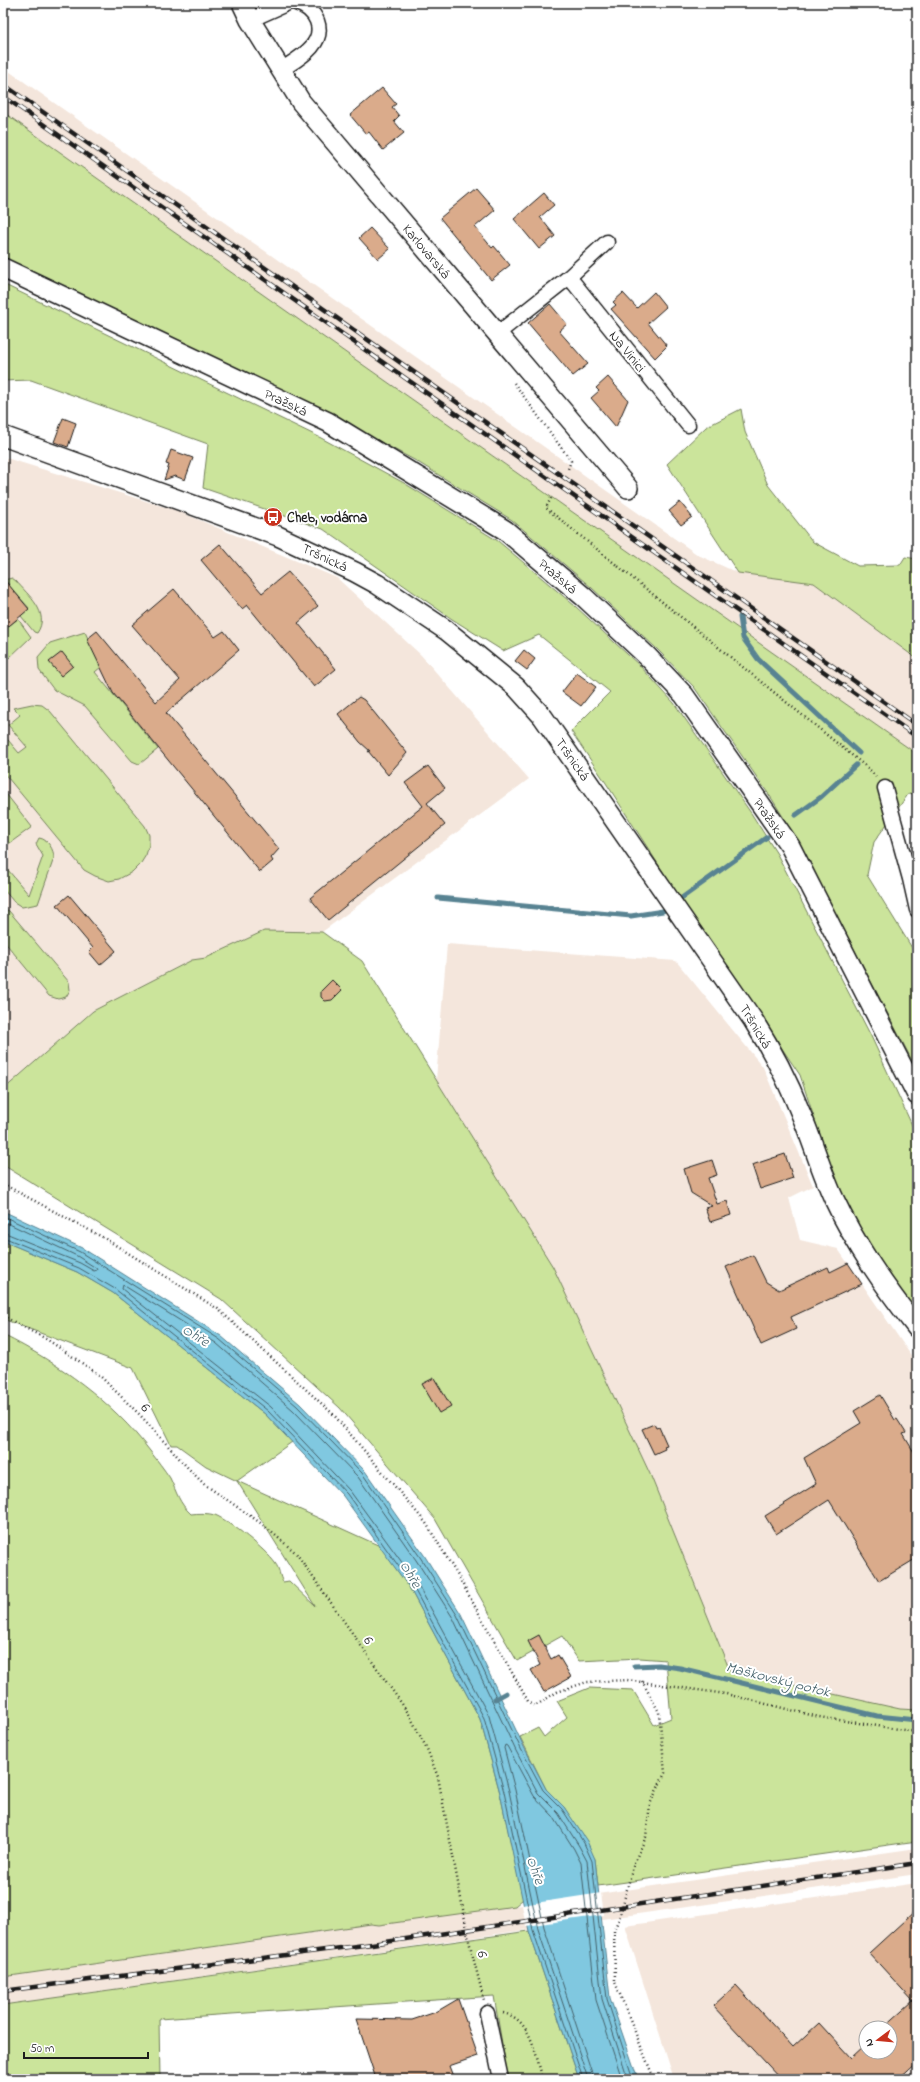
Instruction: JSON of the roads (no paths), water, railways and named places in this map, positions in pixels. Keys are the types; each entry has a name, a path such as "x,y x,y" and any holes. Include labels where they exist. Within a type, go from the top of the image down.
{"street":[{"path":"246,11 288,3"},
{"path":"281,70 313,46 318,32 315,16 309,9 296,3"},
{"name":"Karlovarská","path":"246,11 301,102 628,488"},
{"path":"497,334 569,277 608,242"},
{"name":"Pražská","path":"3,268 328,422 505,530 584,597 648,657 684,695 790,846 917,1095"},
{"name":"Na Vinici","path":"569,277 688,425"},
{"name":"Tršnická","path":"3,436 278,536 330,559 377,584 420,612 516,687 543,717 753,1020 782,1071 801,1114 827,1184 850,1232 880,1281 917,1328"},
{"path":"885,788 917,910"},
{"path":"487,2013 501,2079"}],"water":[{"name":"Ohře","path":"3,1211 82,1248 221,1336 300,1404 365,1471 424,1555 461,1614 524,1747 546,1789 564,1807 587,1841 595,1859 610,1998 638,2079 579,2079 529,1931 500,1793 480,1719 409,1587 343,1496 265,1414 113,1293 77,1272 3,1241"}],"waterway":[{"path":"740,617 743,638 758,659 859,753"},
{"path":"796,815 821,797 856,765"},
{"path":"683,897 767,837"},
{"path":"438,898 631,916 663,911"},
{"name":"Maškovský potok","path":"634,1666 659,1665 680,1668 877,1716 917,1720"},
{"name":"Maškovský potok","path":"495,1699 506,1693"}],"railway":[{"path":"3,84 917,725"},
{"path":"3,96 917,737"},
{"path":"3,1991 372,1944 917,1863"}],"place":[{"name":"Cheb, vodárna","path":"273,517"}]}
